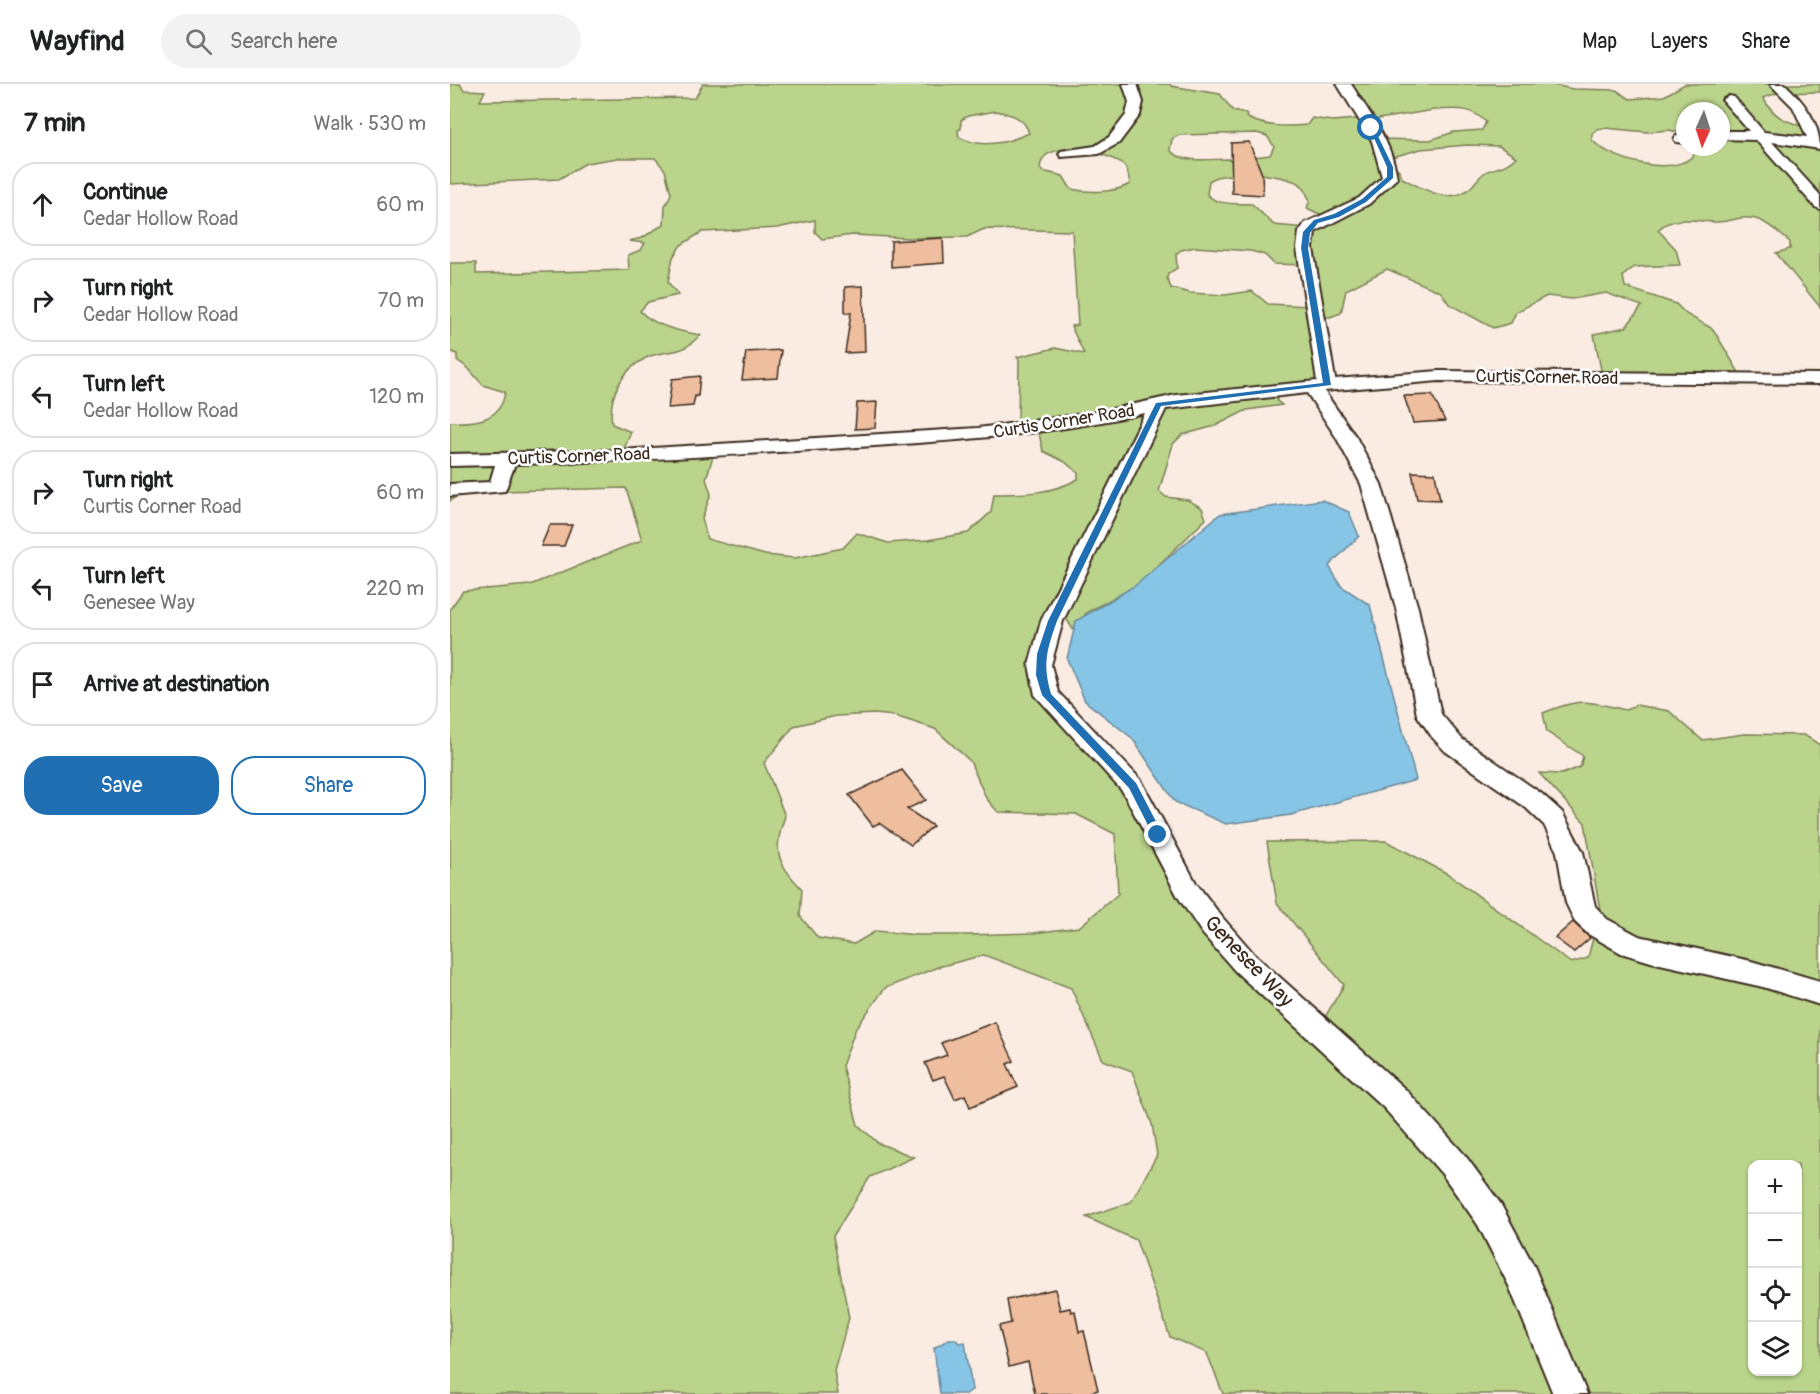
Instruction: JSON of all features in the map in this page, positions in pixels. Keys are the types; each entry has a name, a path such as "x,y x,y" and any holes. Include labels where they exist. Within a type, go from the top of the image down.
{"street":[{"path":"1066,154 1099,150 1114,140 1133,115 1136,102 1130,84"},
{"path":"1344,84 1377,140 1390,167 1390,178 1364,201 1336,215 1316,221 1307,232 1305,248 1320,385 1371,484 1407,608 1429,716 1438,731 1453,747 1532,799 1550,815 1565,839 1574,866 1579,904 1587,917 1623,942 1652,952 1772,977 1820,993"},
{"path":"1777,84 1798,105 1819,144"},
{"path":"1729,100 1820,204"},
{"path":"1730,135 1761,136 1819,144"},
{"name":"Curtis Corner Road","path":"450,460 620,456 978,434 1055,425 1159,404 1320,385 1470,375 1820,380"},
{"name":"Genesee Way","path":"1159,404 1053,621 1040,665 1047,695 1132,786 1187,890 1212,926 1245,963 1395,1099 1453,1164 1489,1214 1522,1277 1570,1394"},
{"path":"450,490 498,487 507,459"}],"green space":[{"path":"453,84 460,84 464,90 485,91 480,101 695,98 703,84 1170,84 1220,94 1233,111 1247,114 1246,117 1253,120 1276,126 1292,126 1307,125 1312,118 1332,121 1357,119 1342,84 1548,84 1573,89 1616,90 1630,99 1664,96 1685,84 1820,84 1820,92 1777,93 1763,98 1781,117 1820,137 1820,307 1776,253 1790,249 1790,242 1767,224 1753,218 1723,222 1678,220 1664,225 1658,230 1676,249 1680,265 1634,267 1623,276 1625,287 1676,304 1686,314 1713,329 1741,376 1602,375 1594,334 1626,327 1642,306 1606,293 1572,299 1547,296 1516,312 1511,323 1493,328 1449,304 1441,292 1387,269 1346,290 1341,313 1330,317 1314,317 1319,380 1276,387 1277,401 1282,405 1247,410 1215,426 1182,435 1173,444 1159,491 1166,497 1188,500 1202,508 1206,519 1138,585 1087,612 1074,631 1067,620 1065,606 1039,674 1133,790 1176,872 1316,1032 1344,985 1277,903 1267,842 1386,841 1448,874 1571,963 1588,958 1600,910 1585,823 1539,773 1562,774 1580,767 1583,756 1547,732 1543,713 1584,702 1626,710 1636,705 1669,711 1702,740 1744,734 1804,735 1820,745 1820,1394 1223,1394 1207,1353 1170,1337 1136,1240 1086,1217 1131,1202 1157,1155 1152,1124 1132,1071 1103,1060 1071,988 984,955 938,967 885,988 856,1028 842,1066 858,1125 878,1143 914,1157 870,1177 833,1236 849,1318 834,1370 838,1394 450,1394 450,609 463,591 530,585 642,540 626,488 455,492 457,496 450,501 450,422 469,422 485,418 498,409 503,402 505,392 483,385 468,368 457,360 457,354 450,351 450,263 476,263 476,274 629,270 628,255 641,250 645,243 629,241 642,238 664,224 665,206 671,194 665,170 655,158 618,158 586,163 559,179 450,184 450,85","holes":["1676,102 1730,102 1730,156 1692,156 1679,164 1664,166 1631,161 1601,148 1592,140 1592,134 1597,129 1647,132 1669,130 1676,132","1456,109 1474,113 1486,122 1482,130 1454,132 1430,140 1372,139 1360,122 1434,110","996,111 1012,115 1024,123 1029,133 1003,142 985,144 967,141 959,137 958,130 961,129 961,120 968,116","1257,133 1267,136 1274,146 1270,155 1255,157 1254,162 1235,164 1229,159 1189,159 1170,150 1172,139 1179,135","1467,145 1499,146 1516,157 1486,172 1463,193 1445,196 1427,191 1402,178 1399,170 1385,159 1421,149","1067,148 1096,153 1117,161 1125,167 1130,184 1117,189 1101,191 1071,189 1063,176 1042,171 1041,163 1046,156","1243,173 1284,178 1303,187 1310,200 1307,208 1336,222 1317,229 1274,225 1252,204 1234,204 1211,198 1207,194 1209,181 1216,177","815,220 815,232 822,239 853,235 909,238 967,237 984,229 1072,231 1078,325 1071,326 1084,354 1055,348 1017,357 1019,360 1018,423 1038,429 1043,451 1065,462 1078,473 1078,479 1047,490 994,494 991,512 968,533 928,540 888,543 857,533 843,548 795,558 765,555 707,539 702,518 711,494 706,479 714,453 621,457 631,432 612,424 611,414 618,385 637,363 650,356 685,348 701,335 660,324 640,311 648,302 678,295 668,282 673,257 681,245 702,232 777,228","1195,247 1251,251 1265,255 1274,264 1305,265 1309,306 1268,304 1252,291 1225,295 1190,293 1171,288 1167,278 1168,274 1177,268 1176,254 1181,250","874,714 895,716 935,729 970,761 986,798 998,812 1076,814 1115,834 1118,894 1079,927 1034,933 967,935 917,935 876,931 854,944 818,938 800,916 802,889 787,871 779,855 779,839 785,816 764,763 794,726 836,716"]}],"water":[{"path":"1322,500 1349,512 1359,536 1329,566 1341,586 1370,605 1416,780 1291,815 1226,824 1175,802 1132,738 1085,701 1067,659 1076,621 1136,585 1220,514"},
{"path":"949,1339 955,1339 959,1343 965,1342 972,1390 966,1394 940,1394 934,1348"}],"building":[{"path":"1249,142 1262,174 1263,195 1232,193 1231,143"},
{"path":"943,238 944,263 891,267 891,241"},
{"path":"863,286 865,352 845,353 851,313 845,313 845,287"},
{"path":"781,350 778,378 742,380 746,352"},
{"path":"700,376 698,396 695,396 693,406 668,408 672,379"},
{"path":"1432,395 1445,421 1413,423 1404,396"},
{"path":"877,402 875,428 855,429 857,403"},
{"path":"1412,472 1435,473 1440,500 1417,499"},
{"path":"550,525 572,525 564,546 541,546"},
{"path":"902,770 926,800 907,809 933,826 911,845 879,823 873,826 849,795"},
{"path":"1573,922 1590,938 1574,952 1555,938"},
{"path":"995,1022 1014,1061 1007,1064 1018,1087 970,1107 965,1095 955,1099 944,1076 933,1080 925,1063 947,1055 941,1043"},
{"path":"1055,1289 1060,1310 1070,1308 1071,1312 1075,1311 1079,1332 1084,1331 1098,1390 1084,1394 1035,1394 1028,1362 1009,1367 999,1326 1011,1323 1007,1300"}],"route":[{"path":"1158,835 1143,802 1132,786 1099,748 1047,695 1041,675 1041,654 1053,621 1159,404 1176,400 1327,385 1305,248 1307,232 1316,221 1336,215 1364,201 1390,178 1390,167 1371,128"}]}
